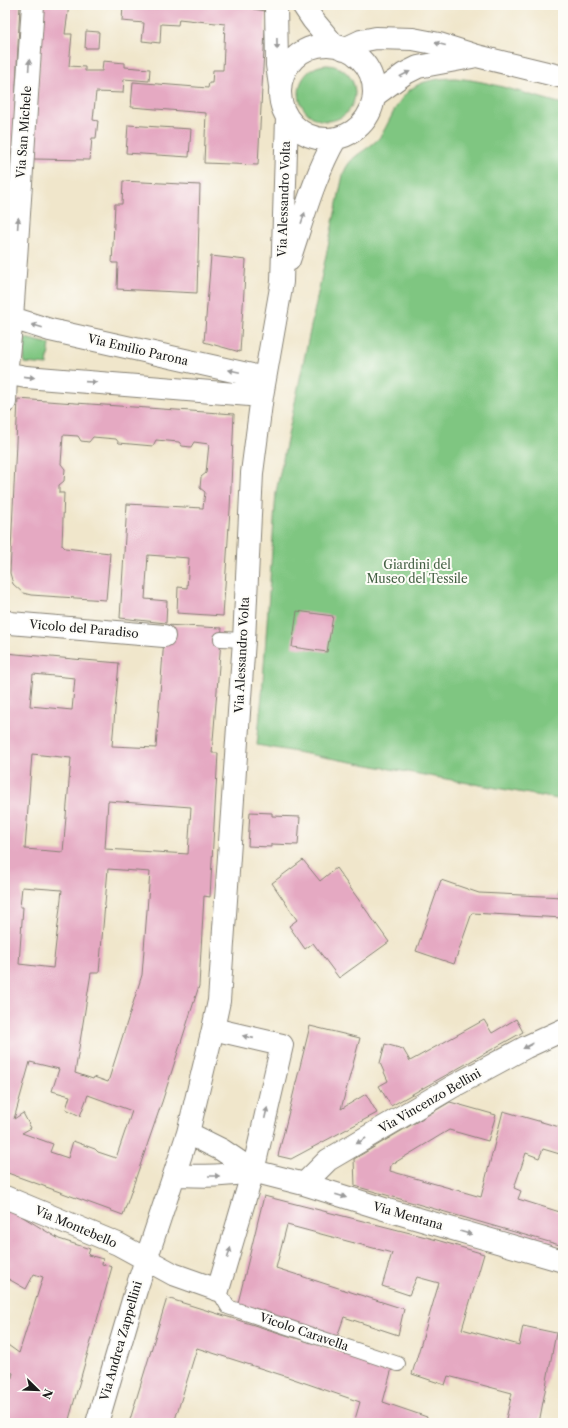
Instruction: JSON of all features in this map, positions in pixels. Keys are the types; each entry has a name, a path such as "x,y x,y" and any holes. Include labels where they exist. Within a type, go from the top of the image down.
{"street":[{"name":"Via San Michele","path":"5,402 33,5"},
{"name":"Via Alessandro Volta","path":"276,5 277,65 281,102 287,117 294,126 304,134 316,138 336,138 354,131 364,122 370,110 374,96 373,81 366,66 355,54 339,47 325,45 316,46 303,52 292,60 284,72 280,86"},
{"name":"Via Alessandro Volta","path":"303,5 313,20 339,47"},
{"path":"339,47 376,38 413,39 439,44 477,56 563,77"},
{"path":"374,96 397,78 418,67 477,56"},
{"name":"Via Alessandro Volta","path":"188,1133 219,1001 244,640 252,473 264,387 282,282 287,117"},
{"name":"Via Alessandro Volta","path":"282,282 318,174 336,138"},
{"name":"Via Emilio Parona","path":"12,318 50,330 264,387"},
{"path":"6,374 39,378 264,387"},
{"name":"Vicolo del Paradiso","path":"5,621 10,623 164,636"},
{"path":"213,1029 282,1045 253,1171 218,1290"},
{"name":"Via Vincenzo Bellini","path":"304,1184 328,1160 452,1087 526,1047 563,1030"},
{"path":"188,1133 222,1150 253,1171"},
{"name":"Via Andrea Zappellini","path":"97,1423 136,1290 188,1133"},
{"path":"175,1175 216,1177 232,1176 253,1171"},
{"name":"Via Mentana","path":"253,1171 304,1184 563,1261"},
{"name":"Via Montebello","path":"5,1197 118,1244 173,1274 218,1290"}],"lane":[{"path":"221,639 244,640"},
{"name":"Vicolo Caravella","path":"218,1290 228,1307 398,1364"}],"green space":[{"path":"327,65 338,67 347,73 353,82 355,93 353,104 347,113 338,119 327,121 316,119 307,113 301,104 299,93 301,82 307,73 316,67"},
{"name":"Giardini del Museo del Tessile","path":"455,78 496,85 563,104 563,800 257,745 262,695 276,492 343,175 350,162 379,138 397,106 409,91 424,82"},
{"path":"25,338 50,344 47,365 24,363"},
{"path":"563,867 563,897 558,897"}],"building":[{"path":"5,5 20,5 11,186 5,265"},
{"path":"43,5 69,5 65,34 72,34 69,66 85,67 85,71 102,71 103,61 125,63 125,67 150,69 149,81 124,79 123,93 96,92 93,120 98,121 96,138 92,138 90,160 33,159"},
{"path":"123,5 254,5 253,9 266,11 258,165 204,163 206,113 131,107 133,82 208,88 209,83 212,83 213,70 223,70 225,24 179,19 178,25 161,24 160,43 142,41 144,23 122,21"},
{"path":"86,31 99,32 98,48 85,48"},
{"path":"128,125 191,129 189,157 126,153"},
{"path":"123,181 200,185 197,293 117,289 118,263 112,263 115,204 122,204"},
{"path":"211,256 246,260 240,352 204,342"},
{"path":"18,399 234,414 230,510 223,616 177,613 178,587 187,588 189,558 148,555 145,599 167,601 166,623 120,618 127,504 203,508 205,492 200,488 201,477 206,473 209,444 194,442 191,447 182,446 179,442 156,440 153,446 119,443 116,439 93,437 89,442 81,441 78,436 63,435 61,464 65,469 64,481 59,485 59,493 64,493 62,545 65,548 110,553 106,600 31,595 23,593 13,584 10,573"},
{"path":"297,611 333,616 327,652 292,647"},
{"path":"165,625 222,628 212,753 218,753 210,897 204,896 199,986 162,1102 123,1215 5,1172 5,653 119,663 112,746 156,748","holes":["33,674 75,678 72,710 30,706","32,754 71,758 63,852 25,849","108,801 191,807 188,854 105,849","108,869 150,872 142,975 108,1082 75,1073 91,973 99,973","22,887 62,890 53,968 19,964 23,907 20,907","30,1062 59,1069 52,1091 70,1096 66,1109 80,1116 88,1095 132,1111 116,1158 73,1141 68,1158 50,1152 53,1144 22,1133 31,1128 23,1113 14,1119"]},
{"path":"250,812 272,813 272,816 300,817 298,845 271,844 271,847 248,846"},
{"path":"303,860 320,881 336,868 389,942 339,978 313,943 305,949 289,926 297,920 272,883"},
{"path":"441,880 479,893 563,897 563,918 472,913 454,964 416,951"},
{"path":"516,1019 523,1032 391,1106 379,1086 388,1081 380,1063 385,1044 403,1049 410,1061 484,1020 492,1033"},
{"path":"310,1026 360,1038 341,1109 366,1094 377,1113 291,1159 278,1156"},
{"path":"450,1102 496,1115 488,1141 449,1130 391,1165 390,1171 481,1197 503,1111 563,1128 563,1155 543,1149 539,1158 526,1153 514,1188 521,1191 518,1199 563,1213 563,1246 355,1186 354,1159"},
{"path":"264,1196 430,1238 484,1254 462,1329 519,1345 523,1326 556,1333 539,1423 505,1423 512,1393 448,1376 445,1385 412,1374 439,1283 417,1277 409,1295 382,1286 392,1253 287,1225 276,1268 404,1309 398,1335 344,1317 336,1340 237,1307"},
{"path":"5,1209 18,1214 59,1239 90,1249 88,1255 103,1259 102,1264 112,1267 68,1423 5,1423 5,1404 13,1373 5,1371 5,1343 19,1353 43,1277 34,1274 26,1289 5,1277"},
{"path":"167,1298 392,1368 383,1402 427,1417 425,1423 354,1423 360,1402 197,1348 174,1423 129,1423"},
{"path":"562,1322 563,1334 560,1334"}]}
